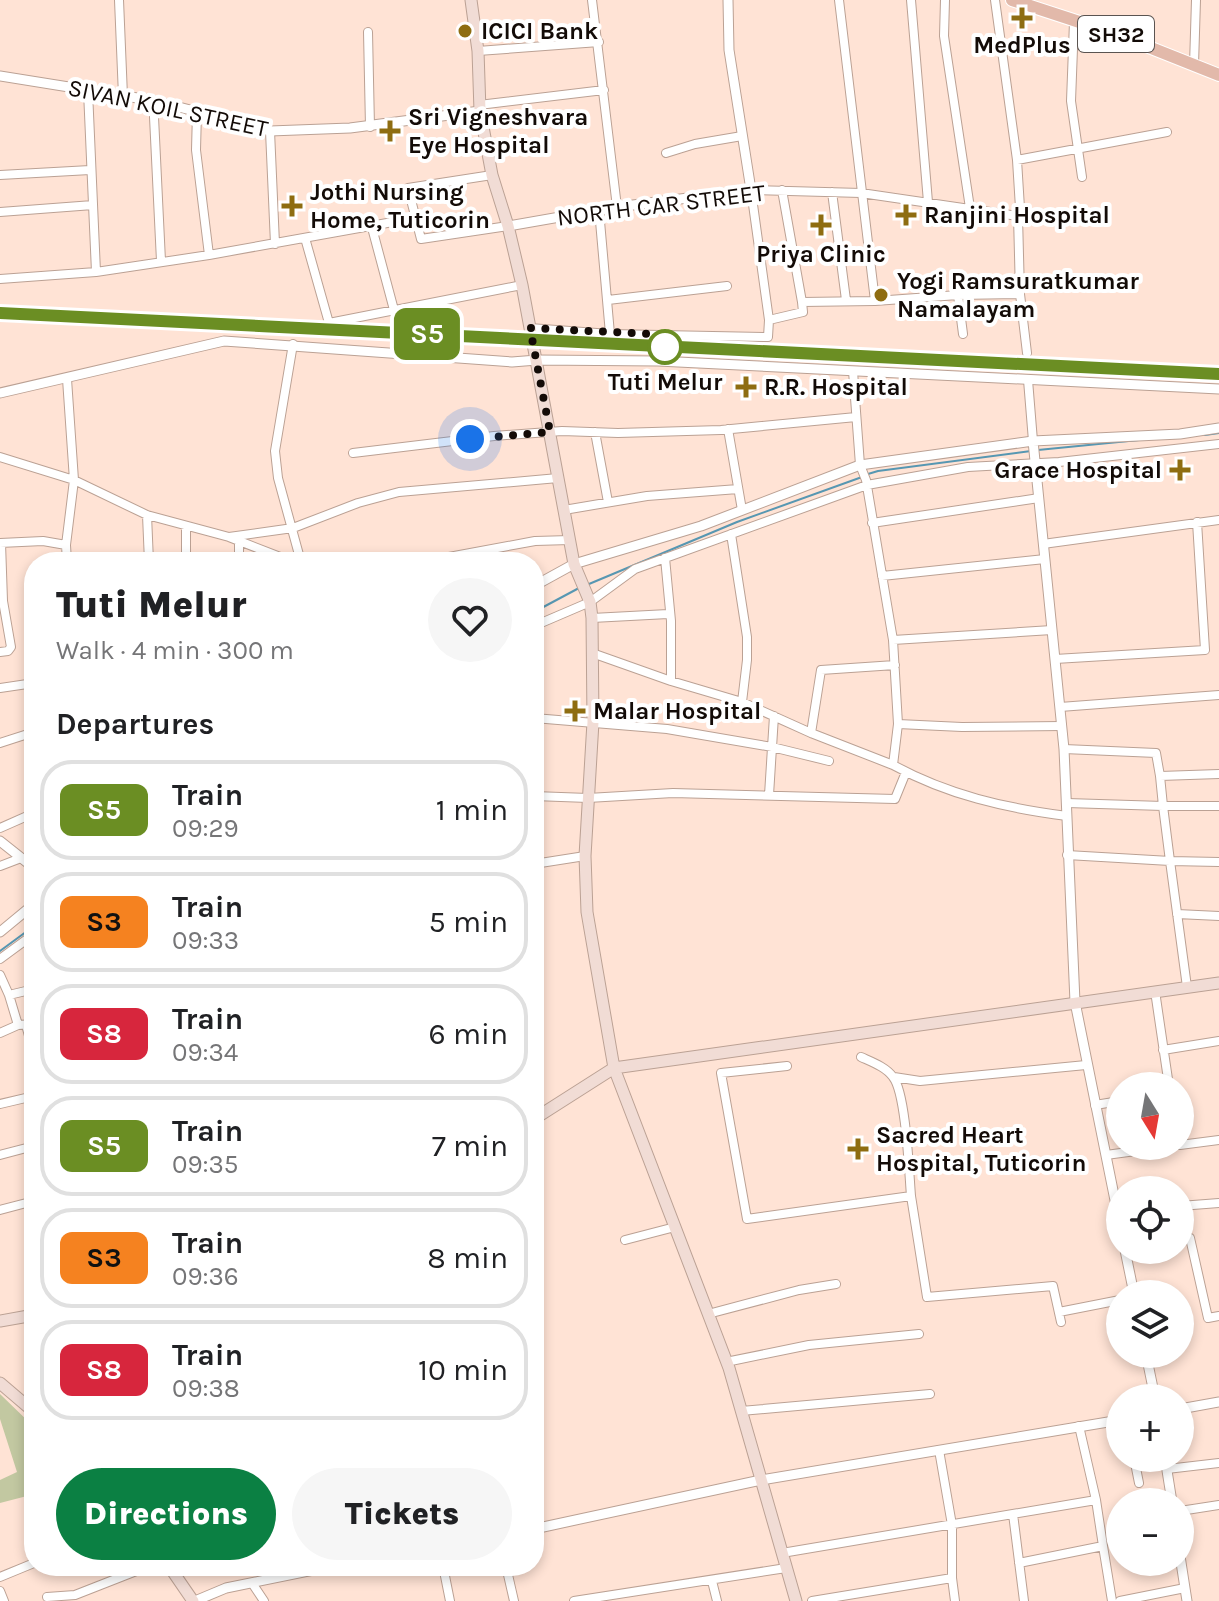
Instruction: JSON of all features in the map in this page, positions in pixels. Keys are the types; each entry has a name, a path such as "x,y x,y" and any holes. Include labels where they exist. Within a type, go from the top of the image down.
{"main road":[{"path":"471,0 478,51 480,108 492,175 522,285 570,540 592,618 593,722 585,856 587,912 614,1068 726,1362 796,1601"},
{"name":"SH32","path":"1012,0 1116,34 1219,75"},
{"path":"544,1113 614,1068 1219,983"},
{"path":"0,1321 24,1317"},
{"path":"0,1383 24,1403"},
{"path":"176,1576 194,1601"}],"street":[{"path":"119,0 123,96"},
{"path":"592,0 617,207"},
{"path":"530,328 610,334 763,338 770,334 729,50 728,0"},
{"path":"839,0 875,301"},
{"path":"911,0 928,202"},
{"path":"945,0 944,36 970,208"},
{"path":"995,0 1017,160 1020,294 1027,353"},
{"path":"1194,65 1196,0"},
{"path":"1074,22 1071,101 1082,177"},
{"path":"368,32 370,127"},
{"path":"478,51 599,42"},
{"name":"SIVAN KOIL STREET","path":"0,76 156,101 270,131 370,127 480,108"},
{"path":"480,108 604,90"},
{"path":"88,91 96,272"},
{"path":"156,101 154,117 161,261"},
{"path":"197,112 196,150 209,255"},
{"path":"270,131 275,244"},
{"path":"1017,160 1167,132"},
{"path":"666,153 695,144 742,136"},
{"path":"0,175 90,170"},
{"path":"492,175 408,188 421,239 508,226"},
{"name":"NORTH CAR STREET","path":"508,226 617,207 751,190 861,193 1018,216"},
{"path":"769,320 803,312 782,190"},
{"path":"832,192 846,300"},
{"path":"0,212 93,205"},
{"path":"599,210 610,334"},
{"path":"0,279 96,272 415,218"},
{"path":"371,224 394,310"},
{"path":"305,238 329,323 522,285"},
{"path":"608,300 727,286"},
{"path":"802,302 1020,294"},
{"path":"958,295 963,334"},
{"path":"0,393 224,341 512,362 658,361 1219,389"},
{"path":"293,344 275,451 278,478 299,552"},
{"path":"853,371 861,468 893,640 898,724 893,765"},
{"path":"66,552 74,480 67,379"},
{"path":"1028,380 1064,749 1075,1002 1106,1155"},
{"path":"353,453 494,436 728,429 856,417"},
{"path":"544,582 861,468 1219,428"},
{"path":"728,429 742,510"},
{"path":"595,432 608,502"},
{"path":"544,621 589,599 635,569 866,482 968,467 1034,451 1219,444"},
{"path":"0,457 74,480 147,515 234,539 260,552"},
{"path":"234,539 293,528 358,503 399,492 558,478"},
{"path":"564,510 647,496 738,489"},
{"path":"872,523 1039,498"},
{"path":"147,515 149,552"},
{"path":"1043,544 1219,520"},
{"path":"1055,659 1205,650 1197,522"},
{"path":"186,526 186,552"},
{"path":"731,534 747,637 742,702"},
{"path":"234,539 237,552"},
{"path":"476,552 535,541 570,540"},
{"path":"0,652 8,651 11,647 2,601 1,543 43,541 66,545"},
{"path":"665,558 671,681"},
{"path":"882,576 1045,559"},
{"path":"592,618 668,614"},
{"path":"893,640 1052,630"},
{"path":"592,653 742,702 960,796 1020,810 1067,816"},
{"path":"811,733 821,670 895,665"},
{"path":"0,688 24,684"},
{"path":"1060,707 1219,695"},
{"path":"769,795 774,716"},
{"path":"544,719 667,729 772,747 829,761"},
{"path":"898,724 1062,726"},
{"path":"0,743 24,735"},
{"path":"1064,749 1156,753 1187,987"},
{"path":"544,796 588,798 673,793 895,799 906,772"},
{"path":"1160,776 1219,774"},
{"path":"1067,803 1219,806"},
{"path":"0,828 24,817"},
{"path":"0,841 24,860"},
{"path":"1067,855 1219,862"},
{"path":"544,862 585,856"},
{"path":"0,866 21,858"},
{"path":"0,932 24,912"},
{"path":"1177,914 1219,916"},
{"path":"0,959 24,941"},
{"path":"0,975 24,1021"},
{"path":"9,995 24,991"},
{"path":"1155,991 1167,1072"},
{"path":"0,1033 24,1026"},
{"path":"1163,1050 1219,1041"},
{"path":"861,1057 879,1065 894,1077 920,1081 1086,1065"},
{"path":"787,1066 721,1073 747,1219 911,1196"},
{"path":"894,1077 900,1094 911,1196 927,1297 1053,1286 1060,1317 1106,1304"},
{"path":"0,1104 24,1098"},
{"path":"1095,1105 1106,1103"},
{"path":"1194,1143 1219,1140"},
{"path":"0,1155 24,1149"},
{"path":"1194,1205 1219,1203"},
{"path":"0,1210 24,1204"},
{"path":"625,1240 675,1227"},
{"path":"1194,1256 1208,1318 1219,1316"},
{"path":"708,1314 799,1290 836,1284"},
{"path":"726,1362 809,1345 919,1334"},
{"path":"741,1411 930,1394"},
{"path":"1194,1406 1219,1402"},
{"path":"544,1527 761,1480 1106,1422"},
{"path":"1079,1426 1096,1500 1112,1601"},
{"path":"939,1450 952,1525 955,1601"},
{"path":"1194,1463 1219,1463"},
{"path":"1137,1472 1139,1483"},
{"path":"782,1553 1096,1500"},
{"path":"1194,1509 1219,1505"},
{"path":"1013,1514 1024,1601"},
{"path":"1019,1563 1103,1546"},
{"path":"0,1577 24,1567"},
{"path":"574,1601 786,1568"},
{"path":"47,1597 75,1595 123,1576"},
{"path":"194,1601 226,1588 285,1576"},
{"path":"445,1576 450,1601"},
{"path":"508,1576 514,1601"},
{"path":"1183,1576 1187,1601"},
{"path":"812,1601 952,1578"},
{"path":"712,1581 717,1601"},
{"path":"252,1583 264,1601"},
{"path":"1120,1601 1185,1588"},
{"path":"654,1589 657,1601"},
{"path":"0,1591 4,1601"}],"green space":[{"path":"0,1394 24,1417 24,1497 0,1503 0,1480 17,1472 0,1419"}],"waterway":[{"path":"1205,435 1219,433"},
{"path":"1038,450 1139,440"},
{"path":"868,474 1031,451"},
{"path":"589,584 737,522 862,477"},
{"path":"544,607 579,588"},
{"path":"0,951 24,933"}],"railway":[{"path":"0,313 1219,374"}],"train":[{"name":"S5","path":"0,313 1219,374"}],"place":[{"name":"MedPlus","path":"1022,18"},
{"name":"ICICI Bank","path":"465,31"},
{"name":"Sri Vigneshvara Eye Hospital","path":"390,131"},
{"name":"Jothi Nursing Home, Tuticorin","path":"292,206"},
{"name":"Ranjini Hospital","path":"906,215"},
{"name":"Priya Clinic","path":"821,225"},
{"name":"Yogi Ramsuratkumar Namalayam","path":"881,295"},
{"name":"Tuti Melur","path":"665,347"},
{"name":"R.R. Hospital","path":"746,387"},
{"name":"Grace Hospital","path":"1180,470"},
{"name":"Malar Hospital","path":"575,711"},
{"name":"Sacred Heart Hospital, Tuticorin","path":"858,1149"}],"route":[{"path":"470,439 550,432 530,328 671,335 665,347"}]}
